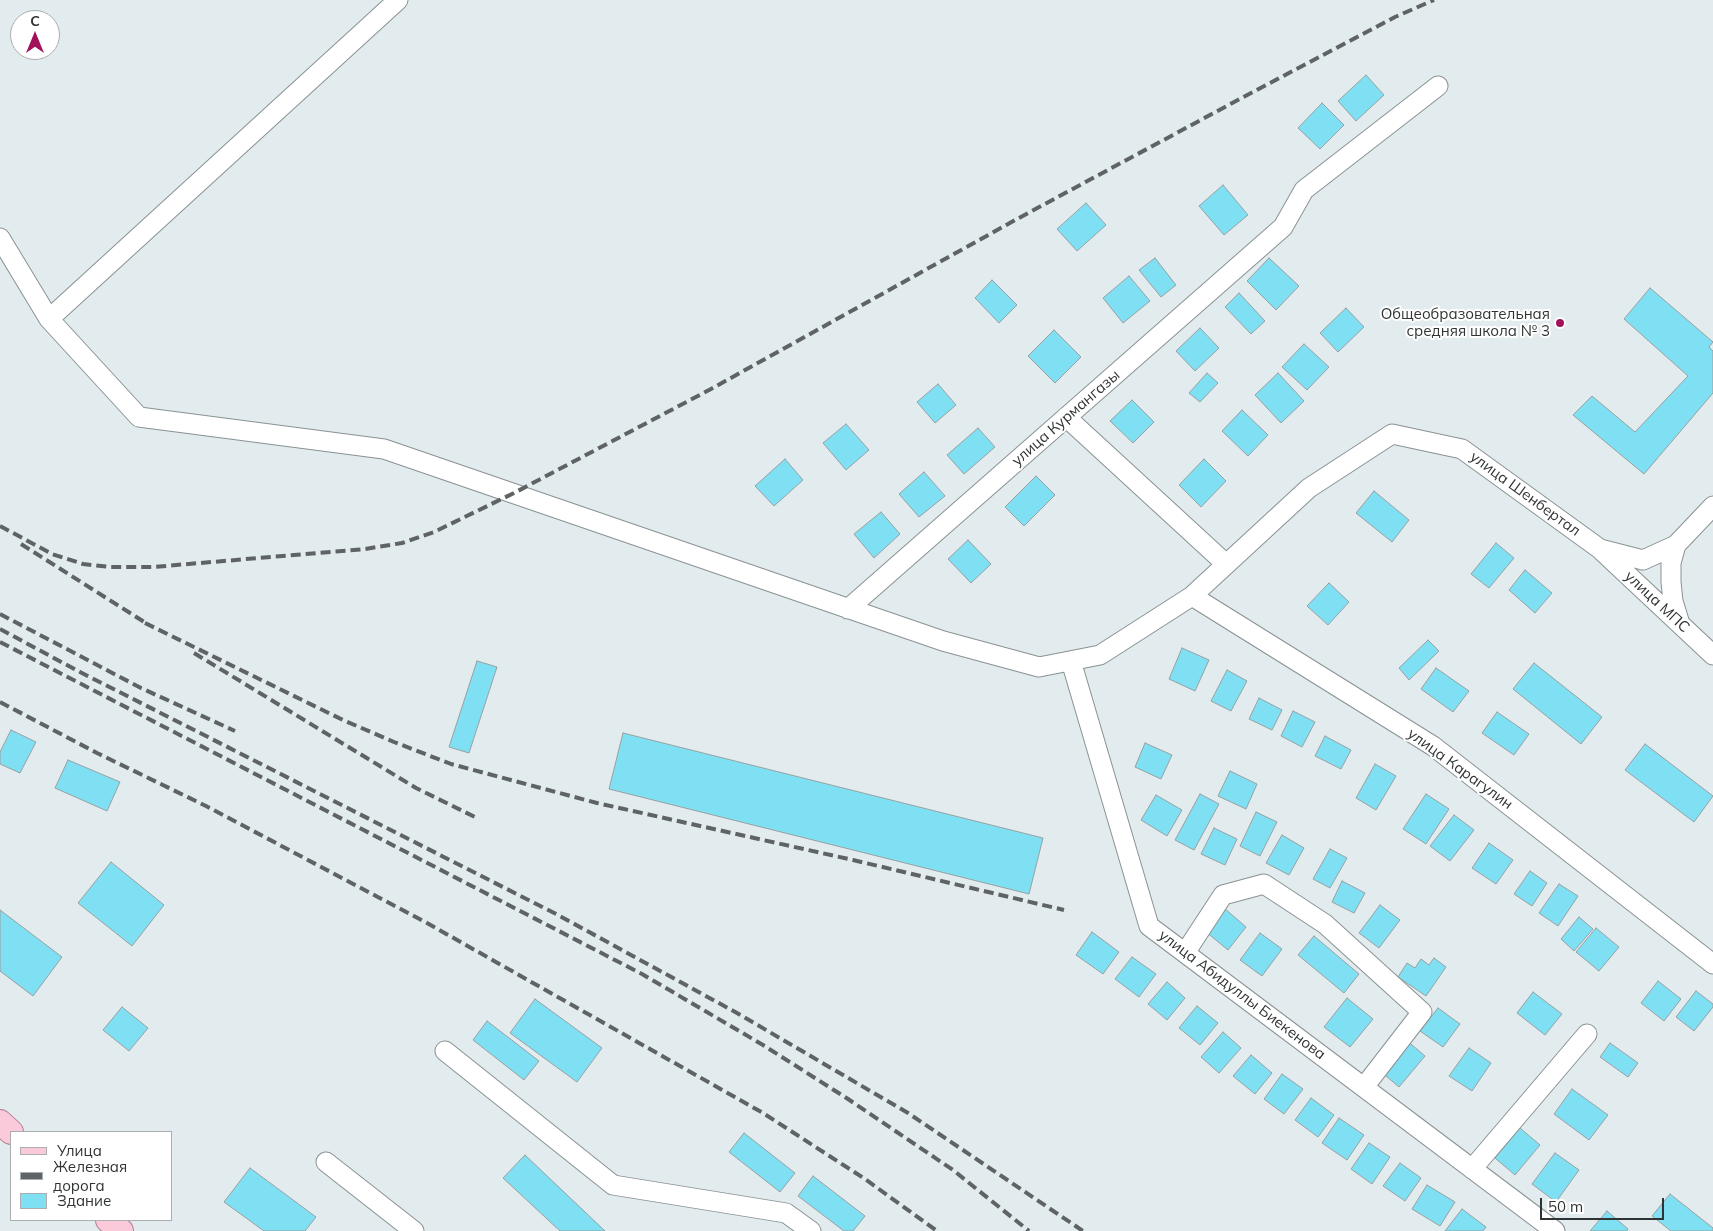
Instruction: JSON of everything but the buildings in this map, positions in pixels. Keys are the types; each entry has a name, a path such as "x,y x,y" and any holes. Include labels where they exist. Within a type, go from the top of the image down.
{"main road":[{"path":"0,1122 10,1131"},
{"path":"109,1221 121,1231"}],"street":[{"path":"49,320 398,0"},
{"name":"улица Курмангазы","path":"848,608 1283,227 1304,190 1438,86"},
{"name":"улица Шенбертал","path":"0,238 49,320 139,417 384,449 943,641 1039,667 1100,655 1192,596 1309,488 1392,434 1462,449 1600,549 1643,560 1676,545 1713,506"},
{"path":"1066,417 1226,564"},
{"path":"1676,545 1671,563 1671,582 1673,601 1680,624"},
{"name":"улица МПС","path":"1600,549 1713,655"},
{"name":"улица Карагулин","path":"1192,596 1432,746 1713,964"},
{"name":"улица Абидуллы Биекенова","path":"1071,661 1150,926 1555,1231"},
{"path":"1185,953 1223,895 1264,884 1325,924 1422,1012 1364,1087"},
{"path":"1472,1169 1587,1034"},
{"path":"446,1051 613,1185 786,1213 811,1231"},
{"path":"326,1162 414,1231"}],"railway":[{"path":"0,526 52,554 83,564 111,567 153,567 365,549 402,543 434,532 514,493 711,389 1017,219 1236,101 1395,17 1434,0"},
{"path":"21,544 149,625"},
{"path":"0,614 141,688 235,731"},
{"path":"145,623 343,720 451,764 597,803 853,860 1064,910"},
{"path":"0,629 80,672 558,915 737,1013 908,1113 1083,1231"},
{"path":"0,642 642,974 763,1045 848,1099 953,1170 1029,1231"},
{"path":"194,653 416,788 479,819"},
{"path":"0,702 97,753 206,806 427,923 763,1113 865,1179 937,1231"}],"place":[{"name":"Общеобразовательная средняя школа № 3","path":"1560,323"}]}
